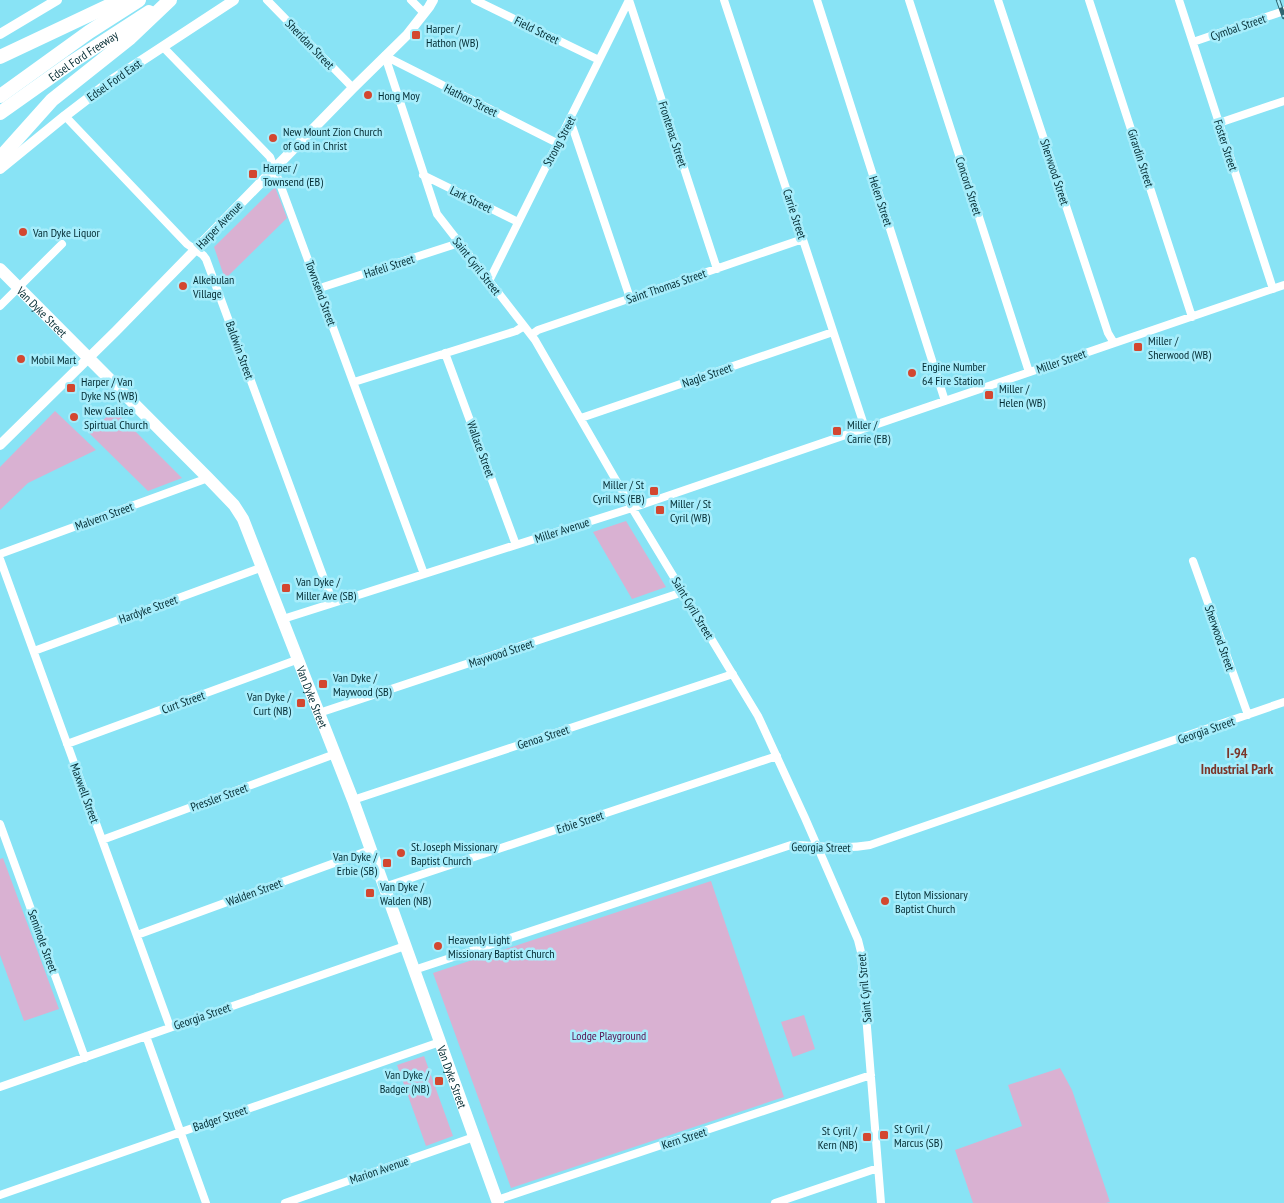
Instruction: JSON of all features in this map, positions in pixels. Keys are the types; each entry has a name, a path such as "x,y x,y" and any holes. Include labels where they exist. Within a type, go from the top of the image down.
{"highway":[{"path":"0,57 121,0"},
{"name":"Edsel Ford Freeway","path":"0,96 89,32 139,0"},
{"path":"0,158 52,100 122,45 169,0"},
{"name":"Edsel Ford Freeway","path":"0,113 72,62 169,0"}],"main road":[{"name":"Van Dyke Street","path":"0,269 208,478 238,512 263,567 353,800 497,1202"}],"street":[{"path":"0,34 57,0"},
{"name":"Edsel Ford East","path":"0,169 112,80 234,0"},
{"name":"Sheridan Street","path":"267,0 352,88"},
{"path":"412,0 424,13"},
{"name":"Harper Avenue","path":"0,445 195,250 352,88 407,35 432,0"},
{"name":"Field Street","path":"476,0 599,60"},
{"name":"Strong Street","path":"489,282 629,0"},
{"name":"Frontenac Street","path":"629,0 717,269"},
{"name":"Carrie Street","path":"724,0 865,428"},
{"name":"Helen Street","path":"817,0 945,401"},
{"name":"Concord Street","path":"909,0 1029,372"},
{"name":"Sherwood Street","path":"998,0 1108,333 1114,343"},
{"name":"Girardin Street","path":"1089,0 1192,317"},
{"name":"Foster Street","path":"1179,0 1273,289"},
{"name":"Cymbal Street","path":"1193,42 1284,11"},
{"name":"Townsend Street","path":"163,47 270,157 275,167 424,574"},
{"name":"Hathon Street","path":"386,56 557,143"},
{"name":"Saint Cyril Street","path":"386,56 437,214 531,335 632,508 758,716 817,845 861,947 881,1203"},
{"path":"1219,123 1284,101"},
{"name":"Baldwin Street","path":"65,116 187,244 206,259 333,603"},
{"path":"570,120 630,298"},
{"name":"Lark Street","path":"423,175 518,222"},
{"name":"Saint Thomas Street","path":"531,335 538,330 803,239"},
{"name":"Hafeli Street","path":"320,288 459,243"},
{"path":"0,306 62,244"},
{"name":"Miller Street","path":"839,437 1284,285"},
{"path":"354,382 516,331 524,326"},
{"name":"Nagle Street","path":"580,418 833,332"},
{"name":"Wallace Street","path":"445,353 516,545"},
{"name":"Miller Avenue","path":"283,619 632,508 839,437"},
{"name":"Malvern Street","path":"0,554 208,478"},
{"name":"Maxwell Street","path":"0,558 170,1028"},
{"name":"Sherwood Street","path":"1193,561 1248,716"},
{"name":"Hardyke Street","path":"34,651 263,567"},
{"name":"Maywood Street","path":"319,713 683,592"},
{"name":"Curt Street","path":"67,744 299,659"},
{"name":"Genoa Street","path":"353,800 733,674"},
{"name":"Georgia Street","path":"414,970 768,852 792,846 817,845 852,849 870,846 1284,702"},
{"name":"Pressler Street","path":"102,840 335,754"},
{"name":"Erbie Street","path":"384,887 777,756"},
{"name":"Seminole Street","path":"0,824 85,1058"},
{"name":"Walden Street","path":"137,935 370,850"},
{"name":"Georgia Street","path":"0,1087 405,946"},
{"path":"146,1036 206,1203"},
{"name":"Badger Street","path":"0,1195 440,1042"},
{"name":"Kern Street","path":"497,1202 871,1075"},
{"name":"Marion Avenue","path":"285,1203 474,1137"},
{"path":"775,1203 878,1168"}],"green space":[{"path":"275,187 287,218 225,279 214,247"},
{"path":"114,410 182,478 148,491 89,433"},
{"path":"55,411 96,450 28,483 0,510 0,467"},
{"path":"626,521 666,587 632,599 593,532"},
{"path":"3,858 59,1009 24,1021 0,955 0,859"},
{"name":"Lodge Playground","path":"711,881 784,1097 511,1188 433,973"},
{"path":"804,1015 815,1049 793,1057 781,1022"},
{"path":"424,1056 453,1136 426,1146 397,1065"},
{"path":"1060,1068 1072,1090 1110,1202 973,1203 955,1150 1022,1126 1008,1085"}],"railway":[{"path":"1278,0 1284,17"}],"place":[{"name":"Harper / Hathon (WB)","path":"416,35"},
{"name":"Hong Moy","path":"368,95"},
{"name":"New Mount Zion Church of God in Christ","path":"273,138"},
{"name":"Harper / Townsend (EB)","path":"253,174"},
{"name":"Van Dyke Liquor","path":"23,232"},
{"name":"Alkebulan Village","path":"183,286"},
{"name":"Miller / Sherwood (WB)","path":"1138,347"},
{"name":"Mobil Mart","path":"21,359"},
{"name":"Engine Number 64 Fire Station","path":"912,373"},
{"name":"Harper / Van Dyke NS (WB)","path":"71,388"},
{"name":"Miller / Helen (WB)","path":"989,395"},
{"name":"New Galilee Spirtual Church","path":"74,417"},
{"name":"Miller / Carrie (EB)","path":"837,431"},
{"name":"Miller / St Cyril NS (EB)","path":"654,491"},
{"name":"Miller / St Cyril (WB)","path":"660,510"},
{"name":"Van Dyke / Miller Ave (SB)","path":"286,588"},
{"name":"Van Dyke / Maywood (SB)","path":"323,684"},
{"name":"Van Dyke / Curt (NB)","path":"301,703"},
{"name":"St. Joseph Missionary Baptist Church","path":"401,853"},
{"name":"Van Dyke / Erbie (SB)","path":"387,863"},
{"name":"Van Dyke / Walden (NB)","path":"370,893"},
{"name":"Elyton Missionary Baptist Church","path":"885,901"},
{"name":"Heavenly Light Missionary Baptist Church","path":"438,946"},
{"name":"Van Dyke / Badger (NB)","path":"439,1081"},
{"name":"St Cyril / Marcus (SB)","path":"884,1135"},
{"name":"St Cyril / Kern (NB)","path":"867,1137"}],"district":[{"name":"I-94 Industrial Park","path":"1237,762"}]}
